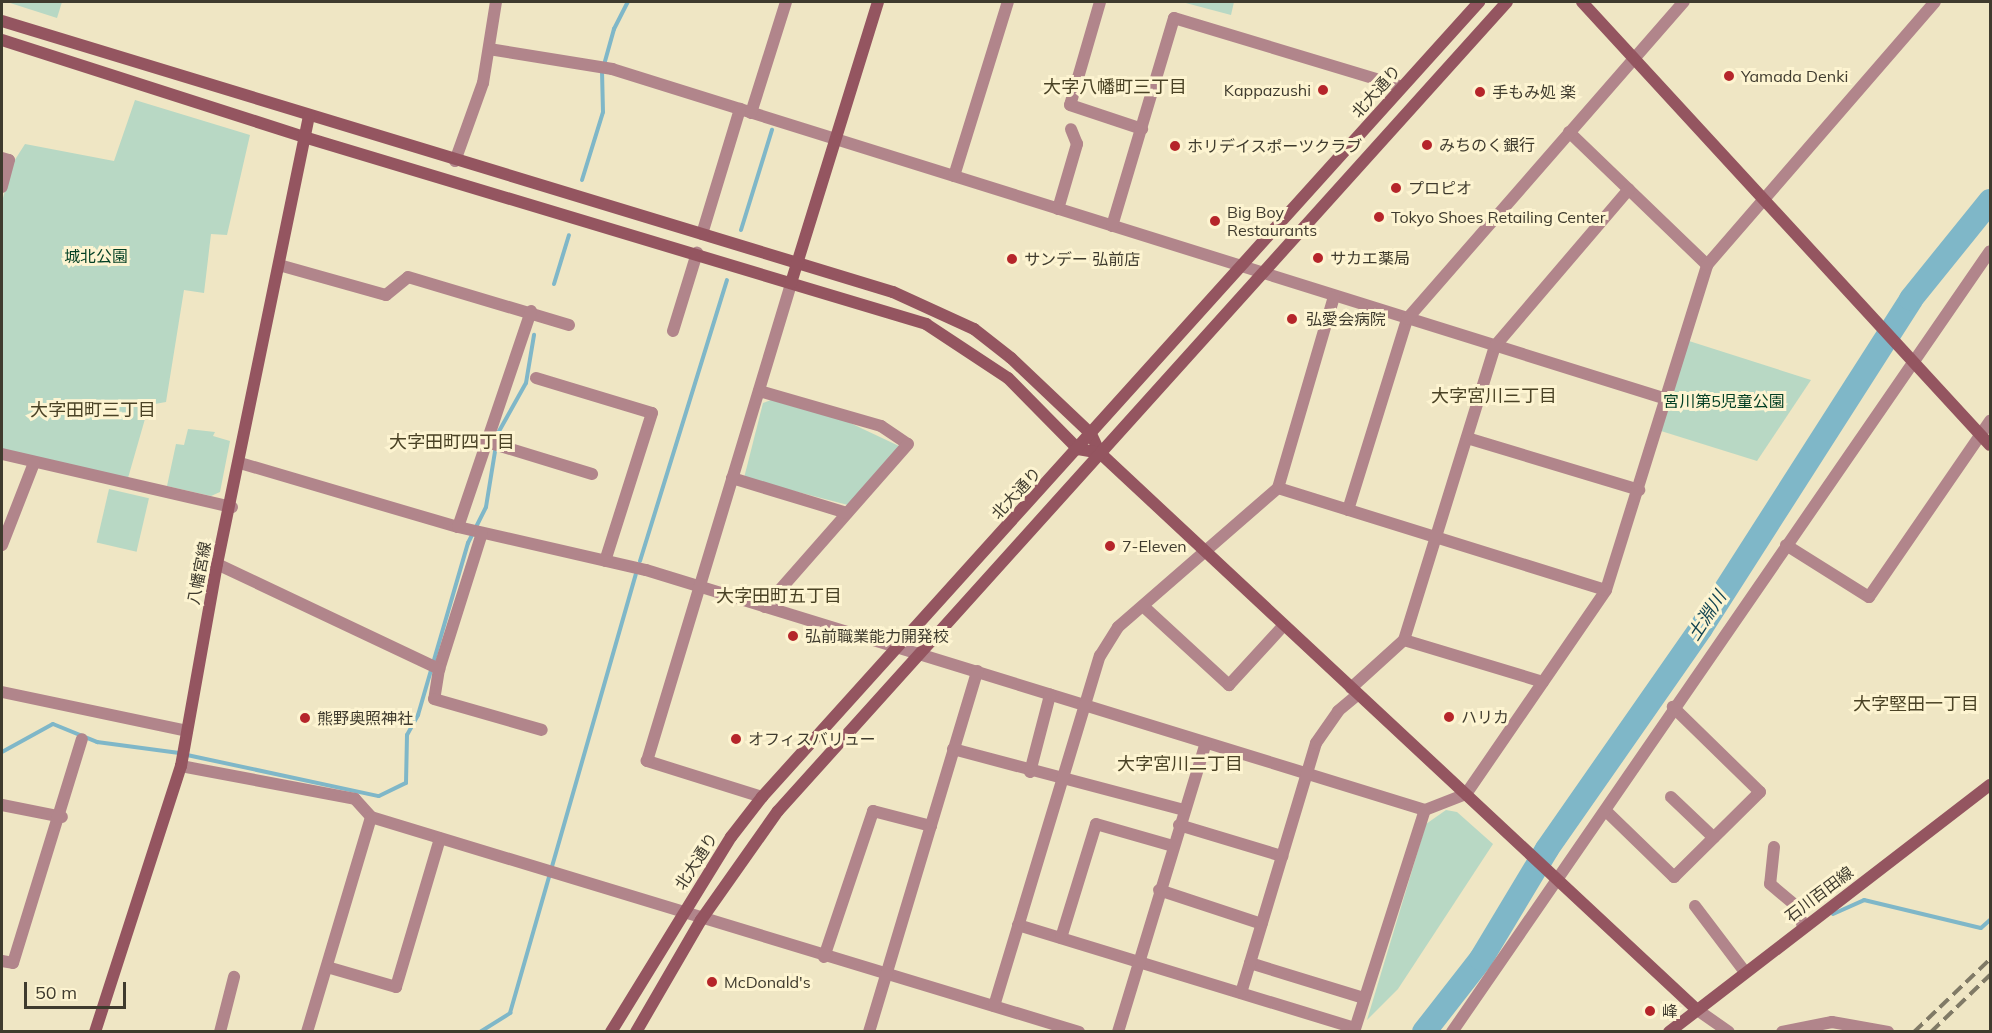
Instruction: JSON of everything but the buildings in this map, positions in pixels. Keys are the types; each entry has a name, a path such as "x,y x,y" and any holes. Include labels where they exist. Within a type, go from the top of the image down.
{"street":[{"path":"455,161 489,49 496,2"},
{"path":"702,234 786,2"},
{"path":"762,797 647,761 878,2"},
{"path":"954,176 1008,2"},
{"path":"1101,2 1070,105 1142,129"},
{"name":"北大通り","path":"610,1032 682,913 762,797 1479,2"},
{"path":"636,1032 701,920 778,811 1507,2"},
{"path":"1582,2 1990,445"},
{"path":"1348,510 1407,319 1684,2"},
{"path":"240,463 472,531 605,561 700,587 1425,810 1466,795 1606,590 1639,490 1707,265 1762,198 1935,2"},
{"path":"1112,226 1174,18 1402,87"},
{"path":"2,21 455,161 798,263 932,306 974,329 1091,434 1100,453 1696,1010 1729,1032"},
{"path":"2,39 304,138 889,310 952,337 1008,378 1078,449 1100,453"},
{"path":"489,49 612,69 1334,297 1666,399"},
{"name":"八幡宮線","path":"95,1032 183,758 217,564 232,507 309,115"},
{"path":"1058,209 1077,144 1071,129"},
{"path":"1569,132 1707,265"},
{"path":"2,158 9,160 2,188"},
{"path":"1241,993 1306,774 1322,730 1355,691 1404,640 1495,346 1629,189"},
{"path":"1452,1032 1556,878 1606,811 1673,707 1990,250"},
{"path":"673,331 697,253"},
{"path":"279,265 386,295 408,277 531,311 569,325"},
{"path":"994,1006 1100,656 1118,627 1278,488 1334,297"},
{"path":"531,311 484,441 472,531 433,668 434,699 542,730"},
{"path":"536,378 652,413 605,561"},
{"path":"759,391 881,426 908,444 765,607"},
{"path":"1786,545 1869,597 1990,421"},
{"path":"1467,438 1639,490"},
{"path":"484,441 592,474"},
{"path":"2,454 34,464 232,507"},
{"path":"2,545 34,464"},
{"path":"732,478 847,513"},
{"path":"1278,488 1606,590"},
{"path":"217,564 433,668"},
{"path":"1143,606 1228,685 1284,625"},
{"path":"1404,640 1543,682"},
{"path":"869,1032 976,671"},
{"path":"2,692 187,731"},
{"path":"1030,772 1050,695"},
{"path":"1606,811 1674,877 1760,792 1673,707"},
{"path":"2,961 13,963 62,818 82,739"},
{"path":"1118,1032 1136,961 1206,743"},
{"path":"954,749 1061,781 1184,810"},
{"path":"183,758 355,799 372,817 701,920 1079,1032"},
{"name":"石川百田線","path":"1669,1032 1744,972 1990,785"},
{"path":"1671,797 1714,837"},
{"path":"2,805 62,818"},
{"path":"1018,925 1355,1030 1425,810"},
{"path":"824,957 873,811 931,826"},
{"path":"307,1032 372,817"},
{"path":"1061,938 1096,824 1173,846"},
{"path":"1179,825 1282,856"},
{"path":"327,967 396,987 440,838"},
{"path":"1774,847 1770,884 1797,907 1803,927"},
{"path":"1159,890 1262,924"},
{"path":"1695,906 1744,972"},
{"path":"1250,963 1364,998"},
{"path":"220,1032 234,977"},
{"path":"1782,1032 1832,1022 1888,1032"}],"green space":[{"path":"7,2 62,2 57,18"},
{"path":"1182,2 1234,2 1231,15"},
{"name":"城北公園","path":"135,100 250,135 227,235 211,234 204,293 184,290 166,402 149,405 128,478 2,449 2,202 11,166 25,144 114,161"},
{"name":"宮川第5児童公園","path":"1689,341 1811,380 1757,461 1661,431"},
{"path":"771,400 846,421 899,446 848,505 744,478 763,403"},
{"path":"188,429 215,432 213,436 230,441 220,492 211,496 167,486 176,444 184,445"},
{"path":"109,489 149,498 137,552 97,543"},
{"path":"1446,810 1457,812 1493,844 1398,989 1367,1020 1426,824"}],"waterway":[{"path":"582,180 603,112 602,72 614,29 628,2"},
{"path":"741,230 772,130"},
{"name":"土淵川","path":"1424,1032 1481,959 1547,849 1701,628 1911,299 1990,201"},
{"path":"554,284 569,235"},
{"path":"640,561 727,280"},
{"path":"187,755 379,796 406,783 407,735 418,715 468,543 486,507 498,433 526,383 534,335"},
{"path":"480,1032 510,1013 636,575"},
{"path":"2,752 53,724 97,742 179,753"},
{"path":"1833,914 1864,900 1981,928 1990,920"}],"railway":[{"path":"1914,1032 1990,959"},
{"path":"1931,1032 1990,975"}],"place":[{"name":"Yamada Denki","path":"1729,76"},
{"name":"Kappazushi","path":"1323,90"},
{"name":"手もみ処 楽","path":"1480,92"},
{"name":"みちのく銀行","path":"1427,145"},
{"name":"ホリデイスポーツクラブ","path":"1175,146"},
{"name":"プロピオ","path":"1396,188"},
{"name":"Tokyo Shoes Retailing Center","path":"1379,217"},
{"name":"Big Boy Restaurants","path":"1215,221"},
{"name":"サカエ薬局","path":"1318,258"},
{"name":"サンデー 弘前店","path":"1012,259"},
{"name":"弘愛会病院","path":"1292,319"},
{"name":"7-Eleven","path":"1110,546"},
{"name":"弘前職業能力開発校","path":"793,636"},
{"name":"ハリカ","path":"1449,717"},
{"name":"熊野奥照神社","path":"305,718"},
{"name":"オフィスバリュー","path":"736,739"},
{"name":"McDonald's","path":"712,982"},
{"name":"峰","path":"1650,1011"}],"district":[{"name":"大字八幡町三丁目","path":"1115,87"},
{"name":"大字宮川三丁目","path":"1494,396"},
{"name":"大字田町三丁目","path":"93,410"},
{"name":"大字田町四丁目","path":"452,442"},
{"name":"大字田町五丁目","path":"779,596"},
{"name":"大字堅田一丁目","path":"1916,704"},
{"name":"大字宮川二丁目","path":"1180,764"}]}
